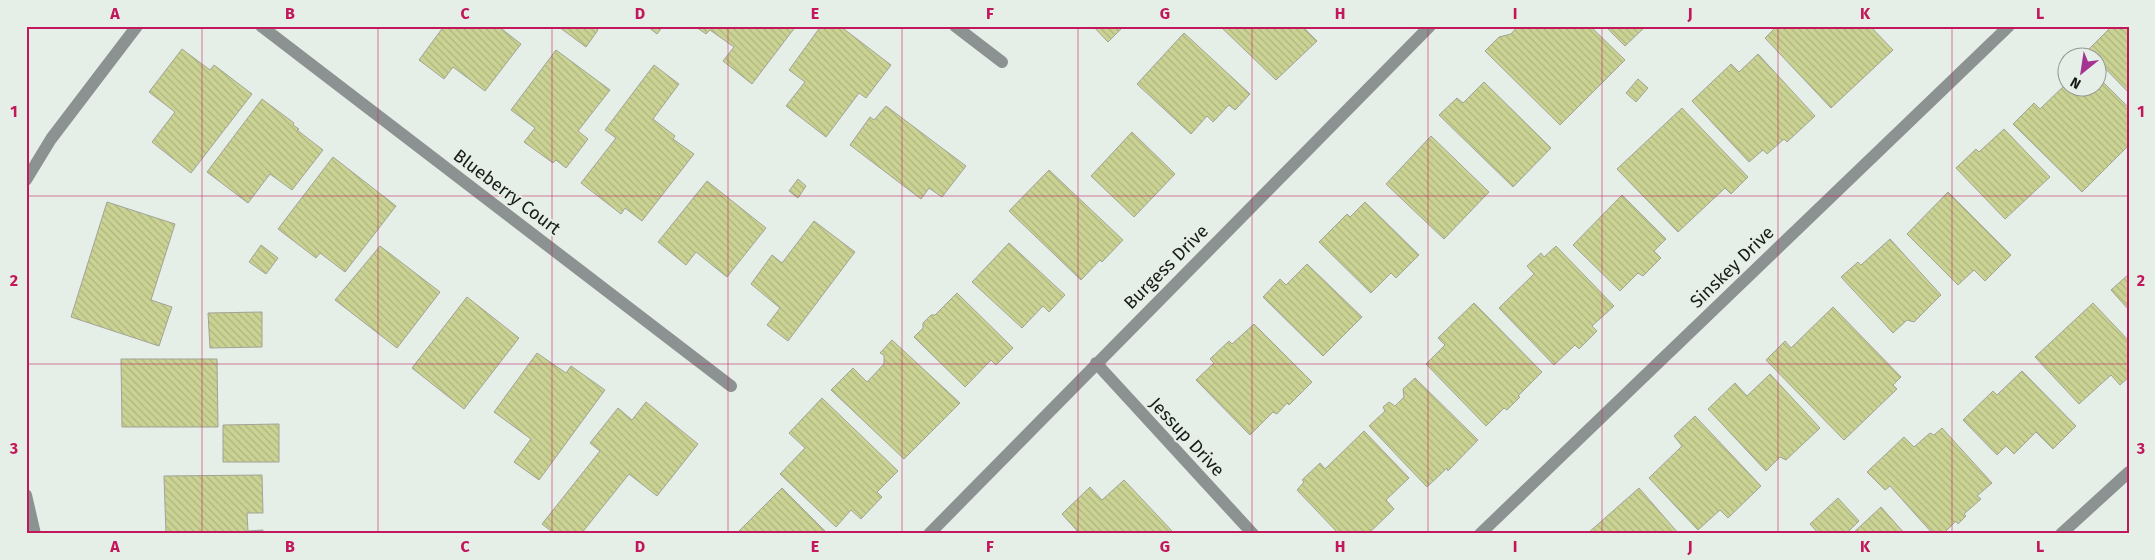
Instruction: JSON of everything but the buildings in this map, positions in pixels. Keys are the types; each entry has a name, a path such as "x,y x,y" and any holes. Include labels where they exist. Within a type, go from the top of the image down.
{"street":[{"path":"26,180 52,139 137,26"},
{"name":"Blueberry Court","path":"261,26 731,386"},
{"path":"955,26 1002,62"},
{"name":"Burgess Drive","path":"929,534 1430,26"},
{"name":"Sinskey Drive","path":"1480,534 2009,26"},
{"name":"Jessup Drive","path":"1096,363 1253,534"},
{"path":"2061,534 2129,472"},
{"path":"26,495 35,534"}]}
